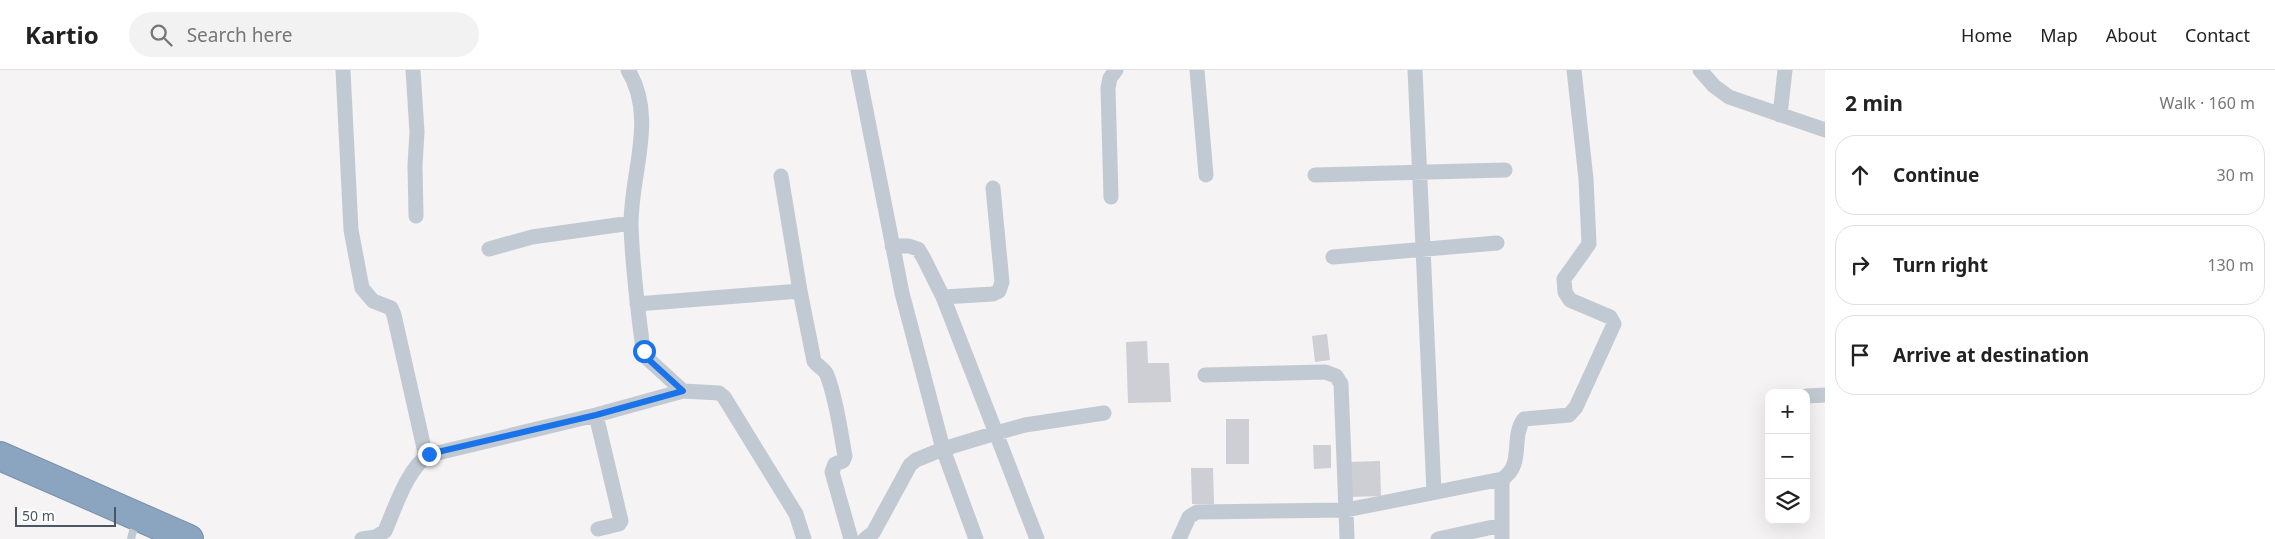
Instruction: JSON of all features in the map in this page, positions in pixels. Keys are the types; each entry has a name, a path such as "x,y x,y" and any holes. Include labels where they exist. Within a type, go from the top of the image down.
{"highway":[{"path":"0,456 189,539"},
{"path":"0,473 138,536"}],"street":[{"path":"343,70 351,230 362,288 373,301 391,308 394,315 426,457"},
{"path":"413,70 417,132 415,165 416,216"},
{"path":"628,70 635,82 642,107 632,223 642,342 648,359 683,391"},
{"path":"858,70 902,293 943,449 976,539"},
{"path":"1110,197 1108,88 1110,78 1116,70"},
{"path":"1197,70 1206,175"},
{"path":"1415,70 1434,492"},
{"path":"1179,539 1189,517 1196,512 1346,510 1502,479 1511,474 1515,466 1519,426 1524,419 1569,415 1576,407 1614,324 1610,317 1570,300 1565,292 1564,279 1588,244 1589,238 1586,179 1574,70"},
{"path":"1700,70 1714,86 1729,97 1825,130"},
{"path":"1780,115 1785,70"},
{"path":"1315,174 1504,170"},
{"path":"781,176 814,361 817,366 826,372 845,456 843,461 835,464 832,472 851,539"},
{"path":"943,297 993,294 999,291 1002,282 994,188"},
{"path":"489,249 532,237 632,223"},
{"path":"1332,257 1497,243"},
{"path":"892,246 909,246 918,249 943,297 1037,539"},
{"path":"638,304 800,291"},
{"path":"1205,375 1325,372 1336,376 1341,384 1347,539"},
{"path":"362,539 376,537 385,531 414,470 420,460 426,457 596,415 683,391 719,393 724,397 796,514 804,539"},
{"path":"1810,396 1825,395"},
{"path":"865,539 874,533 910,465 916,460 943,449 1025,425 1104,413"},
{"path":"596,415 621,521 619,524 598,529"},
{"path":"1438,539 1502,532 1502,479"}],"building":[{"path":"1327,334 1330,360 1315,362 1312,336"},
{"path":"1147,341 1148,363 1169,363 1171,402 1128,403 1126,342"},
{"path":"1226,419 1249,419 1249,464 1226,464"},
{"path":"1313,445 1331,445 1331,468 1314,469"},
{"path":"1380,461 1381,496 1350,497 1348,462"},
{"path":"1191,468 1213,468 1214,504 1192,504"}],"route":[{"path":"429,454 596,415 683,391 648,359 644,351"}]}
